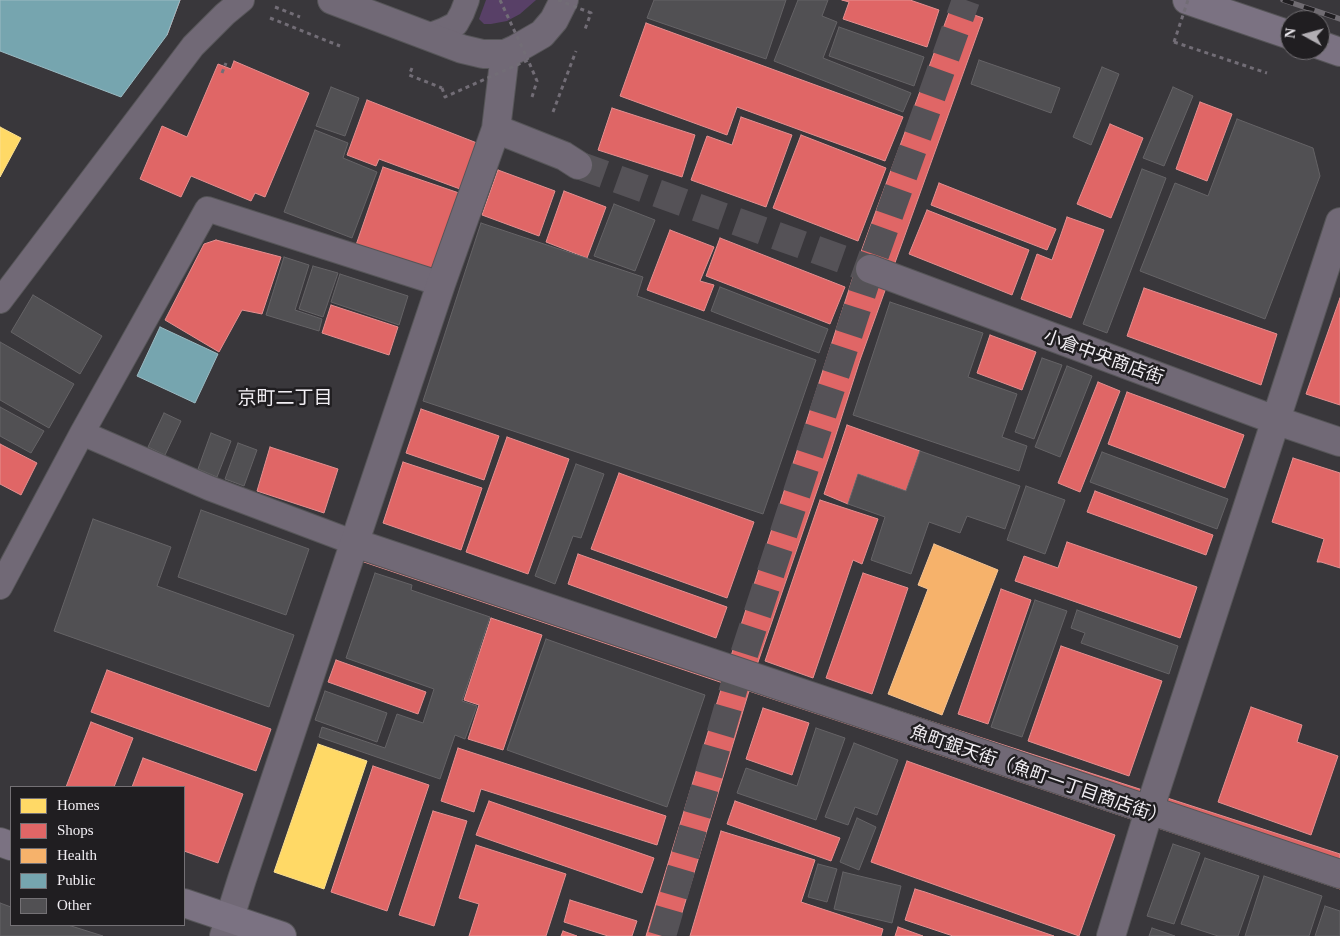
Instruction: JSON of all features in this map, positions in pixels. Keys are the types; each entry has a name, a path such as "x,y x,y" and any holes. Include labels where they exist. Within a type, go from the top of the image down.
{"main road":[{"path":"1187,0 1280,32"},
{"path":"185,904 227,927 282,936"}],"street":[{"path":"343,0 462,49 483,54 516,57"},
{"path":"227,927 441,284 496,129 516,57 516,49 542,34 554,20 564,0"},
{"path":"496,129 564,156 578,165"},
{"path":"1112,936 1149,811 1340,222"},
{"name":"小倉中央商店街","path":"870,269 1275,420 1340,442"},
{"name":"魚町銀天街（魚町一丁目商店街）","path":"355,543 1340,874"}],"lane":[{"path":"0,301 193,46 242,0"},
{"path":"428,36 456,24 467,0"},
{"path":"0,587 82,433 207,209 441,284"},
{"path":"82,433 209,488 355,543"}],"path":[{"path":"500,0 516,57 537,81 532,96"},
{"path":"558,0 591,13 580,41"},
{"path":"1187,0 1174,42 1267,73"},
{"path":"263,15 340,46"},
{"path":"553,112 577,50"},
{"path":"442,88 445,97 516,57"}],"shaded area":[{"path":"486,0 536,0 520,14 507,21 484,24 479,19"}],"building: Homes":[{"path":"0,127 21,138 0,177"},
{"path":"318,744 367,761 324,889 274,872"}],"building: Shops":[{"path":"76,0 180,0 167,35"},
{"path":"842,0 910,0 939,10 927,47 843,19 849,2"},
{"path":"951,7 983,18 860,360 757,665 1340,854 1340,889 749,691 675,936 646,936 723,683 361,561 369,534 731,656 862,249"},
{"path":"646,23 903,117 885,161 737,107 727,135 620,96"},
{"path":"234,61 309,93 265,197 255,193 251,201 191,176 181,197 140,179 162,126 187,137 218,64 231,69"},
{"path":"367,100 477,143 460,189 379,159 376,166 347,155"},
{"path":"1200,102 1232,114 1207,181 1176,169"},
{"path":"612,108 695,135 682,177 598,150"},
{"path":"741,117 792,135 766,207 691,180 707,136 732,145"},
{"path":"1110,124 1143,138 1111,218 1077,204"},
{"path":"801,135 886,168 858,241 773,208"},
{"path":"383,167 462,194 435,273 356,245"},
{"path":"498,170 555,191 539,236 482,215"},
{"path":"939,183 1056,229 1047,250 931,205"},
{"path":"564,191 606,207 587,258 546,242"},
{"path":"927,210 1029,250 1012,295 909,254"},
{"path":"1067,217 1104,230 1071,318 1021,299 1037,254 1052,260"},
{"path":"670,230 714,247 700,281 714,285 704,311 647,290"},
{"path":"720,238 845,287 830,324 706,276"},
{"path":"216,240 281,257 262,314 242,310 219,352 165,320 204,244"},
{"path":"1144,288 1277,334 1261,385 1127,336"},
{"path":"1340,298 1340,405 1306,394"},
{"path":"331,305 398,327 389,355 322,333"},
{"path":"990,335 1036,352 1022,390 977,373"},
{"path":"1098,382 1120,391 1080,492 1058,483"},
{"path":"1127,392 1244,435 1225,488 1108,444"},
{"path":"421,409 499,436 484,480 406,453"},
{"path":"847,425 920,451 906,491 858,474 848,504 824,494"},
{"path":"507,437 569,459 528,574 466,552"},
{"path":"0,444 37,463 21,495 0,484"},
{"path":"270,447 338,469 324,513 257,491"},
{"path":"1293,458 1340,473 1340,568 1317,562 1324,539 1272,522"},
{"path":"403,462 482,488 461,550 383,523"},
{"path":"619,473 754,522 727,598 591,549"},
{"path":"1095,491 1213,535 1206,555 1087,512"},
{"path":"820,500 878,519 862,564 853,560 813,678 765,661"},
{"path":"1067,542 1197,587 1180,638 1015,581 1024,556 1058,568"},
{"path":"578,554 727,607 716,638 568,584"},
{"path":"863,573 908,588 872,694 826,678"},
{"path":"1001,589 1031,600 988,724 958,714"},
{"path":"491,618 542,635 503,750 468,739 479,705 464,700"},
{"path":"1061,646 1162,681 1129,776 1028,741"},
{"path":"336,660 426,692 418,714 328,682"},
{"path":"107,670 271,729 256,771 91,712"},
{"path":"1251,707 1302,725 1297,742 1338,756 1311,835 1218,802"},
{"path":"763,708 809,723 792,775 746,759"},
{"path":"91,722 133,738 114,786 66,786"},
{"path":"458,748 666,816 657,845 481,789 474,812 441,801"},
{"path":"143,758 243,794 218,863 185,851 185,786 132,786"},
{"path":"907,761 1115,835 1079,936 871,862"},
{"path":"373,766 429,785 387,911 331,892"},
{"path":"489,801 654,858 642,893 476,835"},
{"path":"735,801 840,838 831,861 727,824"},
{"path":"433,811 467,821 434,926 399,915"},
{"path":"721,831 815,860 801,902 883,929 881,936 690,936"},
{"path":"476,845 566,874 546,936 469,936 479,904 459,898"},
{"path":"915,889 1054,936 953,936 905,920"},
{"path":"570,900 637,921 632,936 608,936 564,922"},
{"path":"898,927 923,936 895,936"},
{"path":"563,931 577,936 561,936"}],"building: Health":[{"path":"934,544 998,570 942,715 888,694 928,589 918,585"}],"building: Public":[{"path":"0,0 180,0 167,35 121,97 0,51"},
{"path":"160,327 218,354 195,403 137,376"}],"building: Other":[{"path":"654,0 786,0 766,59 647,18"},
{"path":"798,0 828,0 822,16 837,22 823,58 911,93 903,112 774,61"},
{"path":"839,27 924,57 914,86 829,56"},
{"path":"979,60 1060,88 1051,113 971,84"},
{"path":"1102,67 1119,74 1091,145 1073,137"},
{"path":"331,87 359,98 345,136 316,126"},
{"path":"1173,87 1193,96 1164,166 1143,158"},
{"path":"1237,119 1313,148 1320,176 1265,319 1140,271 1175,183 1208,196"},
{"path":"315,130 348,143 343,158 377,172 352,238 284,212"},
{"path":"1142,169 1166,178 1107,333 1083,324"},
{"path":"614,204 655,220 635,271 594,256"},
{"path":"481,223 643,277 637,296 816,360 763,514 423,401"},
{"path":"284,257 309,265 295,310 322,319 319,331 266,315"},
{"path":"313,266 338,273 323,317 299,309"},
{"path":"340,274 408,296 399,325 331,302"},
{"path":"720,287 828,329 819,353 711,311"},
{"path":"33,295 102,336 80,374 11,332"},
{"path":"890,302 983,333 968,377 1017,394 1002,437 1027,446 1019,471 853,415"},
{"path":"0,342 74,384 49,428 0,400"},
{"path":"1042,358 1062,365 1034,439 1015,432"},
{"path":"1067,366 1092,376 1060,457 1035,447"},
{"path":"0,407 44,431 31,453 0,436"},
{"path":"164,413 181,421 165,455 148,447"},
{"path":"211,433 231,441 217,477 198,469"},
{"path":"238,443 257,450 244,486 225,479"},
{"path":"920,451 1020,486 1005,529 967,516 960,533 929,522 911,574 871,560 885,517 848,504 858,474 906,491"},
{"path":"1102,452 1228,499 1217,529 1090,482"},
{"path":"576,464 604,474 581,538 573,536 555,584 535,576"},
{"path":"1026,486 1065,500 1045,554 1007,540"},
{"path":"201,510 309,549 286,615 178,577"},
{"path":"93,519 171,547 157,586 294,635 269,707 54,631"},
{"path":"375,573 412,585 411,590 490,617 462,701 477,706 465,739 455,735 440,779 319,737 322,727 385,748 397,714 423,723 434,689 346,658"},
{"path":"1035,600 1067,611 1022,737 991,727"},
{"path":"1077,610 1178,646 1169,674 1081,643 1085,633 1071,628"},
{"path":"546,639 705,695 667,807 507,750"},
{"path":"325,691 387,713 377,742 315,720"},
{"path":"816,728 845,738 816,820 737,793 746,768 797,786"},
{"path":"854,743 898,760 877,815 855,807 848,825 825,817"},
{"path":"857,818 876,827 859,870 840,862"},
{"path":"1173,844 1200,853 1174,924 1147,916"},
{"path":"1205,858 1259,876 1238,936 1218,936 1181,924"},
{"path":"818,864 837,869 827,902 808,897"},
{"path":"843,872 901,886 892,923 834,909"},
{"path":"1264,876 1322,896 1309,936 1245,936"},
{"path":"0,903 10,907 10,926 71,926 103,936 0,936"},
{"path":"1325,906 1340,911 1340,936 1315,936"},
{"path":"1152,928 1175,936 1149,936"}],"tunnel":[{"path":"662,936 738,673 870,269 966,0"},
{"path":"578,165 870,269"}],"railway":[{"path":"1283,0 1340,19"}],"district":[{"name":"京町二丁目","path":"285,397"}]}
